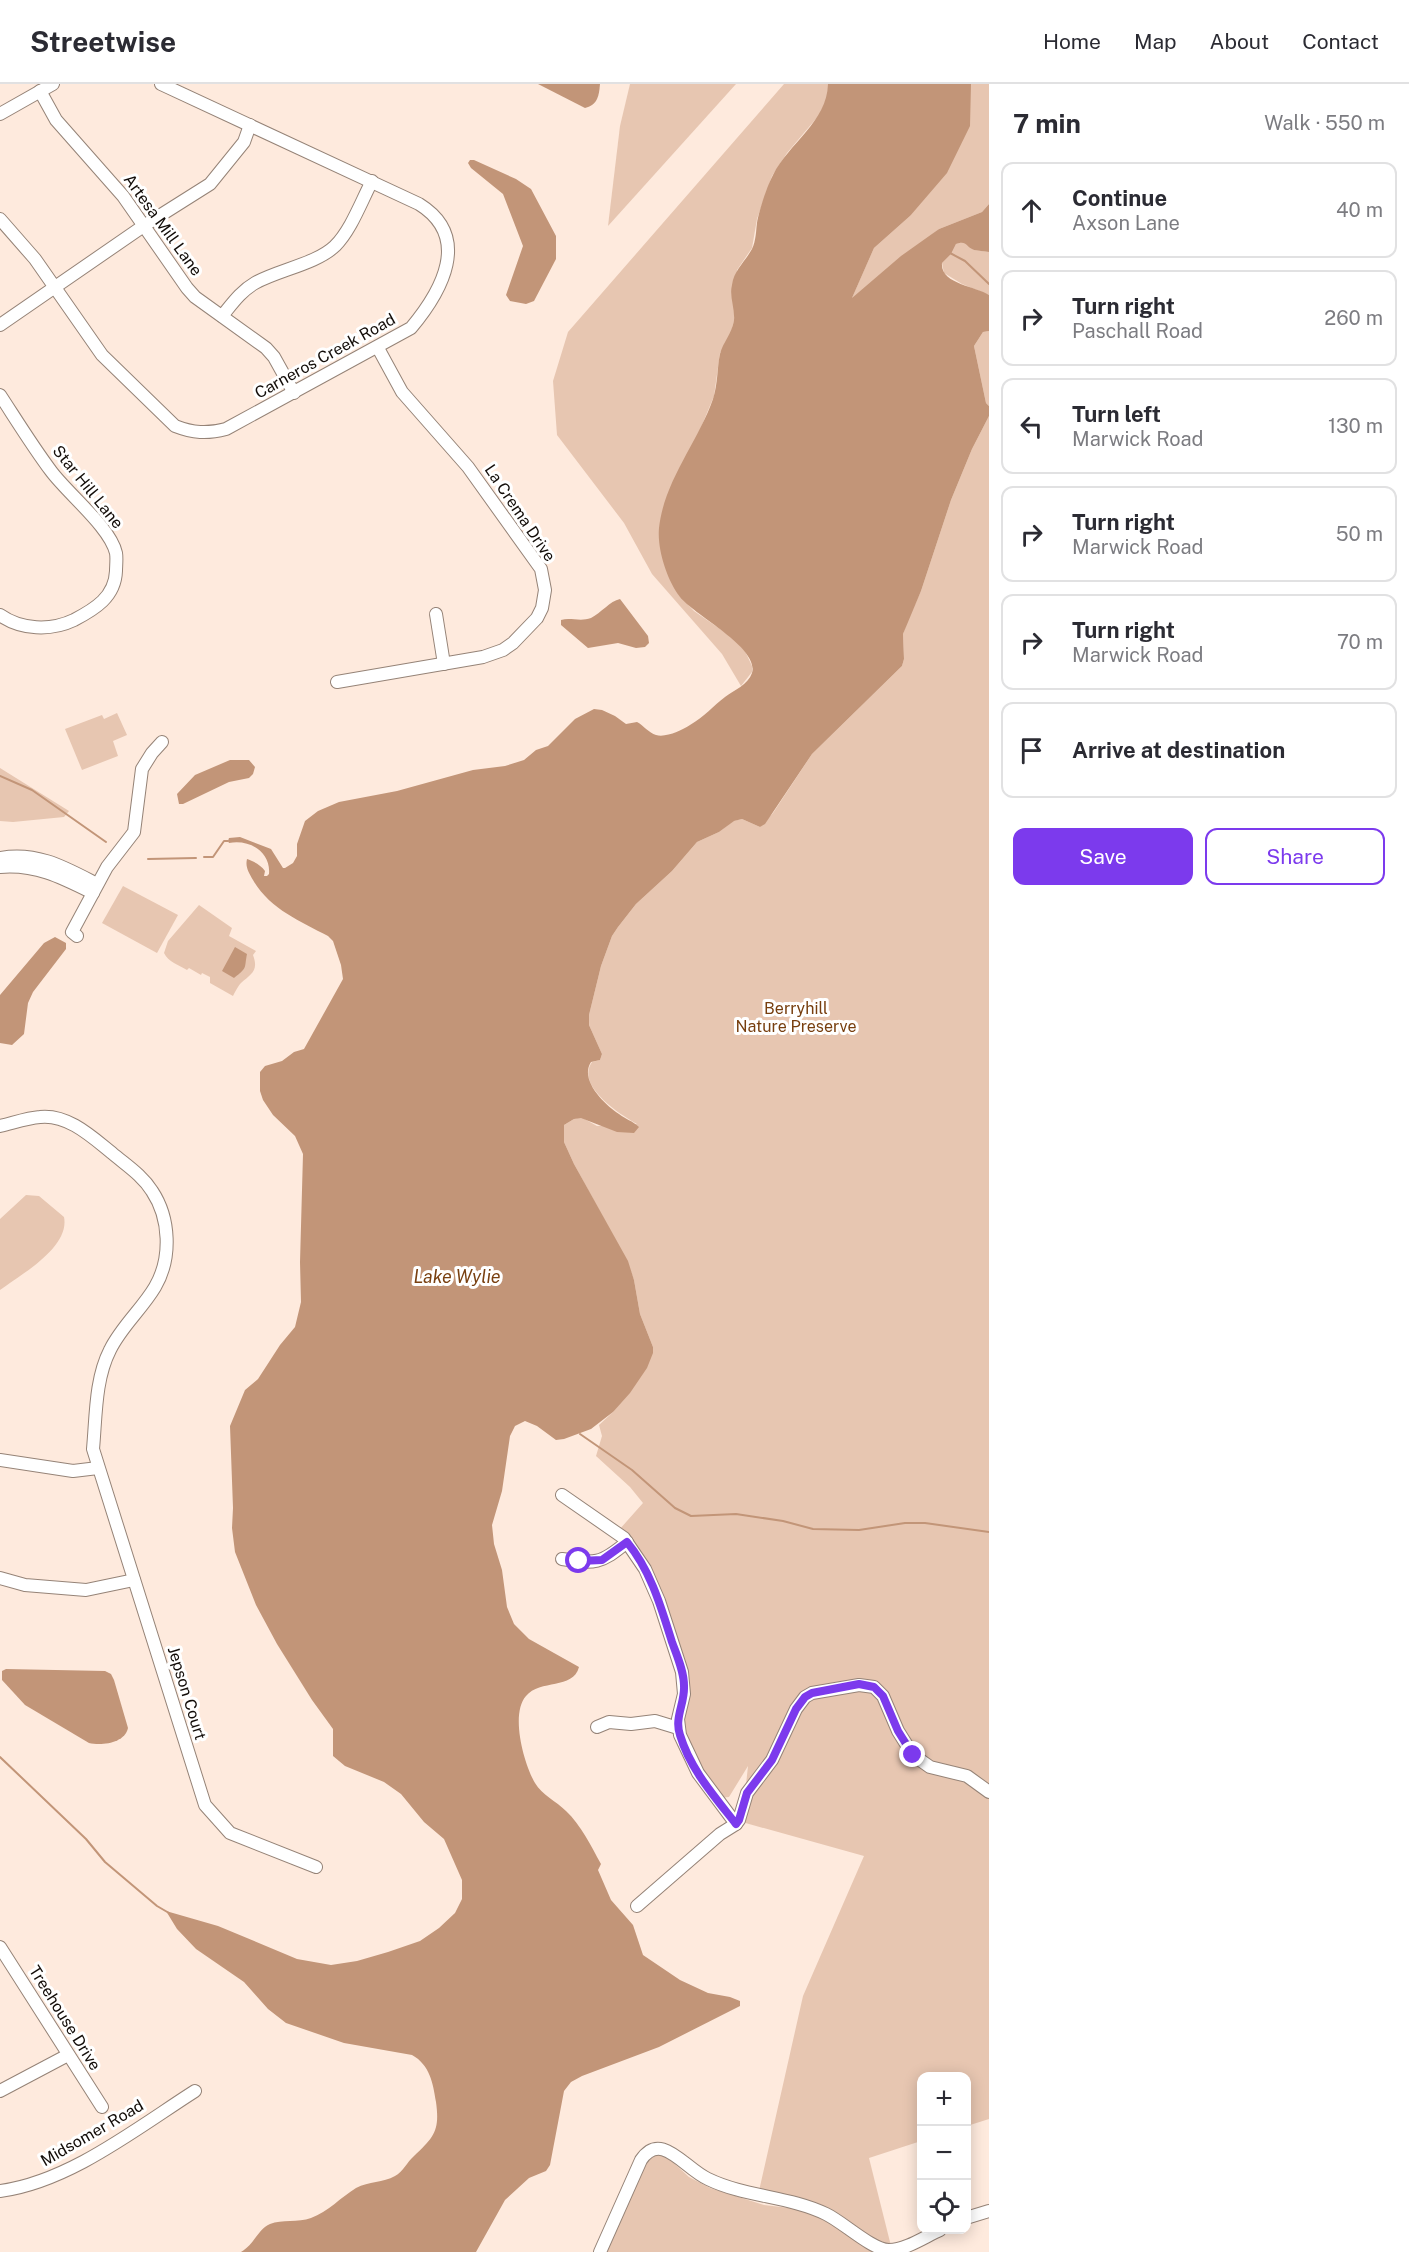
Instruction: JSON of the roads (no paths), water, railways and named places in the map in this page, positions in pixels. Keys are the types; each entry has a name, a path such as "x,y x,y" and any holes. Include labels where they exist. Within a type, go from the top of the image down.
{"street":[{"path":"0,114 53,84"},
{"name":"Carneros Creek Road","path":"0,219 36,259 102,355 175,426 190,432 210,433 226,429 403,334 417,321 447,267 449,249 440,222 434,214 372,181 161,84"},
{"name":"Artesa Mill Lane","path":"40,91 56,120 123,195 187,288 195,297 266,348 279,364 294,393"},
{"path":"0,325 145,225 210,184 244,142 250,125"},
{"path":"222,316 243,292 254,284 325,254 336,245 372,181"},
{"name":"La Crema Drive","path":"337,682 494,654 522,636 532,626 542,608 545,590 544,579 532,553 468,467 402,392 378,348"},
{"name":"Star Hill Lane","path":"0,396 52,472 108,535 116,554 115,582 109,594 97,608 66,623 51,627 32,628 0,615"},
{"path":"436,614 444,664"},
{"path":"77,936 72,933 72,930 107,867 134,832 142,769 162,742"},
{"path":"0,858 26,856 48,861 95,889"},
{"path":"0,867 20,866 42,869 95,889"},
{"name":"Jepson Court","path":"0,1126 40,1117 51,1117 69,1122 140,1176 152,1191 162,1210 167,1237 166,1254 160,1278 155,1288 118,1336 105,1360 99,1389 93,1449 205,1804 230,1833 316,1867"},
{"path":"0,1460 73,1471 98,1468"},
{"path":"562,1495 619,1534 627,1542 651,1582 682,1672 684,1694 678,1728 685,1749 698,1773 736,1824"},
{"path":"562,1558 579,1561 602,1560 627,1542"},
{"path":"0,1578 25,1585 86,1590 134,1580"},
{"path":"637,1906 720,1834 736,1824 747,1793 772,1760 796,1709 805,1697 812,1693 859,1684 874,1687 883,1696 898,1731 913,1755 930,1767 967,1776 989,1792"},
{"path":"597,1728 609,1722 631,1724 655,1721 678,1728"},
{"name":"Treehouse Drive","path":"0,1947 102,2107"},
{"path":"0,2091 68,2055"},
{"name":"Midsomer Road","path":"0,2192 41,2182 68,2170 195,2091"},
{"path":"600,2252 641,2160 655,2147 669,2151 710,2181 815,2209 884,2249 898,2248 929,2234"},
{"path":"971,2216 989,2211"}],"water":[{"path":"538,84 600,84 595,102 585,108"},
{"name":"Lake Wylie","path":"828,84 971,84 970,126 947,173 910,216 874,248 852,298 901,256 939,229 982,212 989,204 989,252 974,250 960,243 956,244 951,254 942,263 947,276 960,284 989,295 989,331 983,332 974,346 986,403 989,406 989,416 972,449 951,500 921,591 903,634 902,666 812,754 765,824 760,827 742,819 734,821 719,832 697,842 672,871 636,904 612,936 601,966 589,1015 589,1025 602,1054 600,1060 591,1062 588,1076 595,1091 607,1105 639,1127 634,1133 617,1132 581,1118 574,1119 564,1125 564,1142 628,1261 640,1314 653,1347 653,1353 647,1368 630,1393 613,1412 591,1429 556,1440 537,1426 525,1421 515,1426 510,1436 502,1491 492,1525 507,1607 514,1624 529,1639 579,1667 570,1679 532,1691 521,1704 520,1739 535,1783 541,1791 562,1807 585,1836 601,1864 598,1870 611,1900 633,1925 643,1955 680,1980 708,1993 740,2001 740,2006 659,2047 571,2082 564,2091 550,2165 546,2171 529,2178 505,2200 476,2252 241,2252 270,2224 311,2218 356,2188 386,2180 398,2174 434,2133 437,2112 434,2088 427,2069 412,2055 344,2043 286,2023 268,2009 244,1982 196,1949 177,1929 166,1911 218,1926 297,1959 331,1965 357,1961 420,1941 455,1913 462,1899 462,1880 444,1839 424,1822 401,1794 384,1782 345,1766 333,1756 333,1729 277,1644 256,1605 235,1552 232,1528 230,1426 245,1390 258,1379 295,1327 301,1302 303,1154 295,1136 273,1115 263,1100 260,1091 260,1072 265,1066 282,1061 294,1052 304,1049 343,979 333,941 277,907 253,880 247,867 247,859 265,871 264,876 269,874 267,859 263,853 251,845 228,841 229,838 240,837 271,849 285,868 293,863 297,856 297,844 305,821 318,811 339,802 397,791 473,770 505,766 524,760 536,750 548,746 575,719 594,709 615,716 626,724 637,722 656,735 669,734 695,722 747,681 752,673 752,663 746,653 724,632 687,604 675,590 661,555 659,528 667,494 713,399 720,354 734,320 731,293 733,280 753,246 758,218 768,185 780,163 821,110"},
{"path":"470,160 516,179 531,189 556,236 556,259 534,301 526,304 510,301 506,295 523,246 503,194 471,168 468,163"},
{"path":"620,599 648,636 649,643 645,647 636,648 618,643 588,648 561,625 561,620 591,618"},
{"path":"230,760 249,760 255,767 253,774 249,778 229,782 179,804 177,794 195,775"},
{"path":"55,937 66,943 66,949 33,992 28,1003 24,1034 12,1045 0,1043 0,995 44,943"},
{"path":"235,947 247,954 245,968 234,978 222,971"},
{"path":"6,1669 105,1671 111,1674 128,1728 126,1733 112,1742 89,1743 25,1705 2,1680 2,1671"}],"waterway":[{"path":"950,253 965,261 989,284"},
{"path":"0,776 32,790 106,842"},
{"path":"204,857 213,857 224,841 228,841"},
{"path":"148,859 196,858"},
{"path":"580,1434 632,1470 675,1508 691,1516 736,1514 783,1521 813,1529 859,1530 905,1523 925,1523 989,1532"},
{"path":"0,1757 86,1839 105,1862 157,1906 169,1913"}],"park label":[{"name":"Berryhill Nature Preserve","path":"796,1017"}]}
